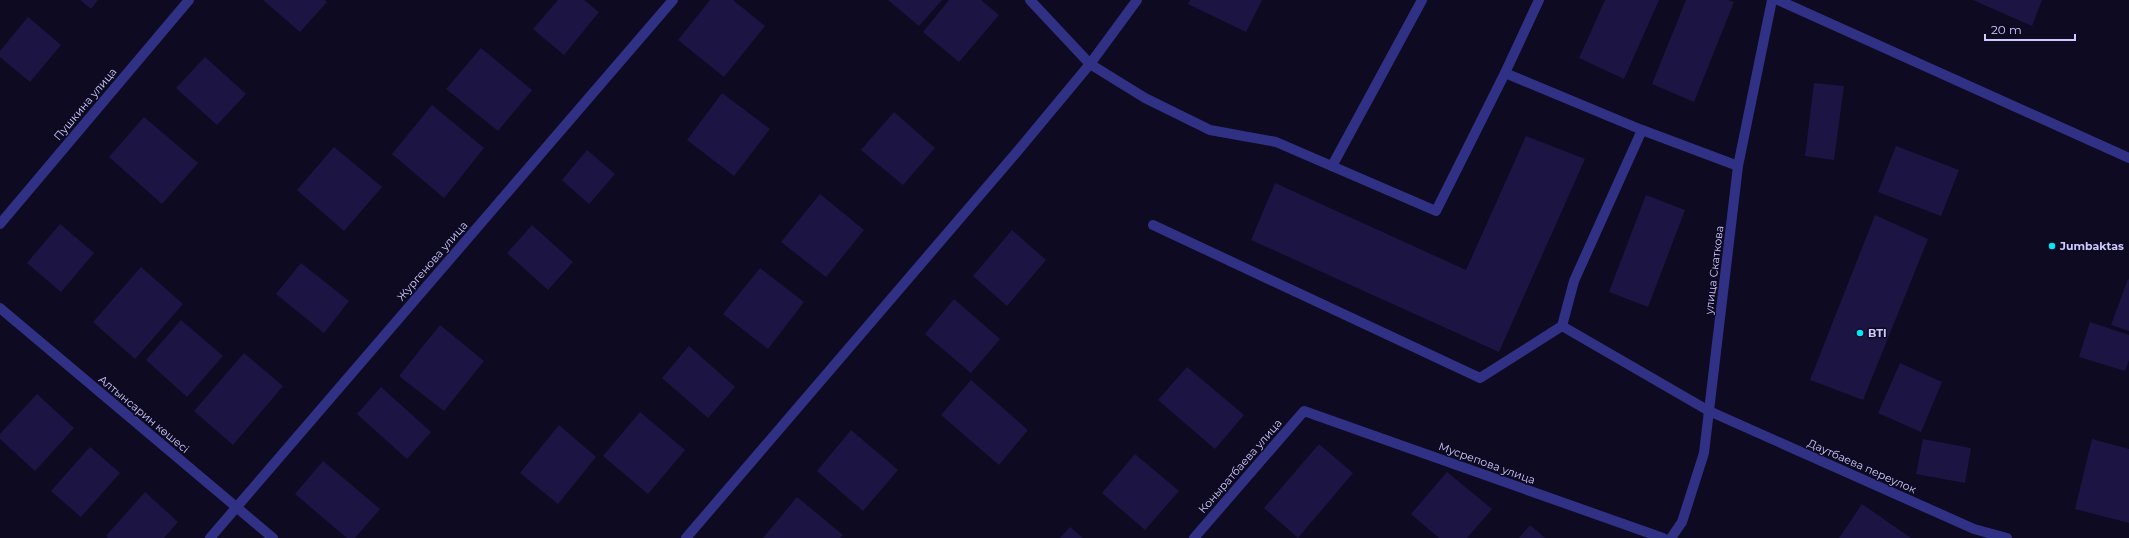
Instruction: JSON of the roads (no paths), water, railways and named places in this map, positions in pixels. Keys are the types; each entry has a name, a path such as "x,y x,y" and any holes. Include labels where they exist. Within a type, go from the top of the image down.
{"street":[{"name":"Пушкина улица","path":"0,224 188,0"},
{"name":"Жургенова улица","path":"210,538 673,0"},
{"path":"1030,0 1090,64 1145,98 1210,130 1276,142 1436,211 1505,73 1539,0"},
{"path":"686,538 1090,64 1137,0"},
{"path":"1332,166 1422,0"},
{"name":"улица Скаткова","path":"1671,538 1682,522 1704,453 1738,166 1772,0"},
{"path":"1778,0 2129,158"},
{"path":"1505,73 1642,130 1738,166"},
{"path":"1153,225 1480,378 1562,326 1574,281 1642,130"},
{"name":"Алтынсарин көшесі","path":"0,308 273,538"},
{"name":"Даутбаева переулок","path":"1562,326 1709,411 1974,529 2007,538"},
{"name":"Коныратбаева улица","path":"1194,538 1304,410"},
{"name":"Мусрепова улица","path":"1304,410 1663,538"}],"place":[{"name":"Jumbaktas","path":"2052,246"},
{"name":"BTI","path":"1860,333"}]}
